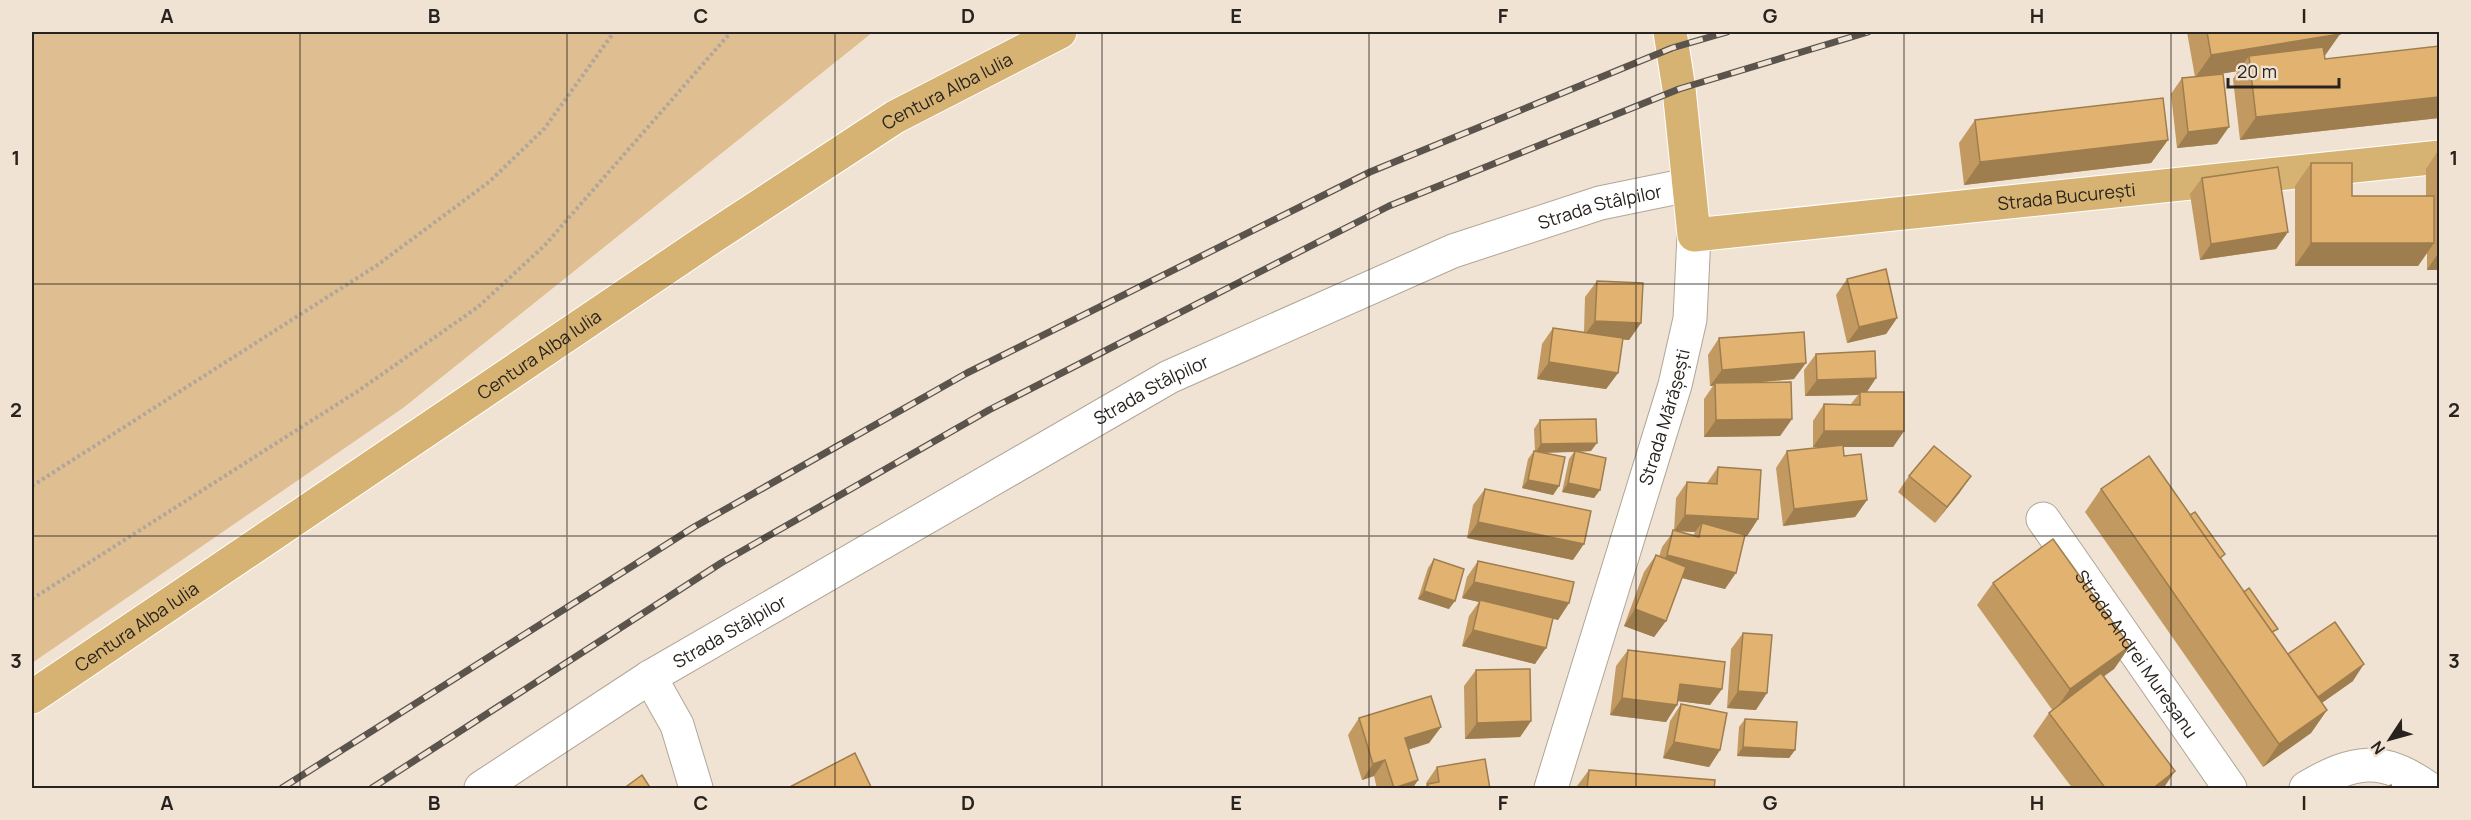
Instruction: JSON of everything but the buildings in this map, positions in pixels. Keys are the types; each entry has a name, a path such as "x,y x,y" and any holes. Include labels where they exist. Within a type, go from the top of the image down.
{"main road":[{"name":"Centura Alba Iulia","path":"32,697 693,250 895,117 1060,32"},
{"name":"Strada Mărășești","path":"1670,32 1679,89 1694,235"},
{"name":"Strada București","path":"1694,235 2439,157"}],"street":[{"name":"Strada Stâlpilor","path":"481,789 650,677 1169,377 1452,251 1600,203 1688,185"},
{"name":"Strada Mărășești","path":"1551,789 1676,385 1690,319 1694,235"},
{"name":"Strada Andrei Mureșanu","path":"2043,519 2230,789"},
{"path":"650,677 677,725 696,789"},
{"path":"2306,789 2332,773 2376,764 2406,773 2428,789"}],"path":[{"path":"32,486 376,266 489,182 544,129 614,32"},
{"path":"32,599 358,391 478,307 545,245 730,32"}],"shaded area":[{"path":"32,32 873,32 403,408 32,663"}],"railway":[{"path":"282,788 694,527 967,373 1370,172 1672,48 1727,32"},
{"path":"372,788 721,563 989,410 1389,206 1679,89 1868,32"}]}
